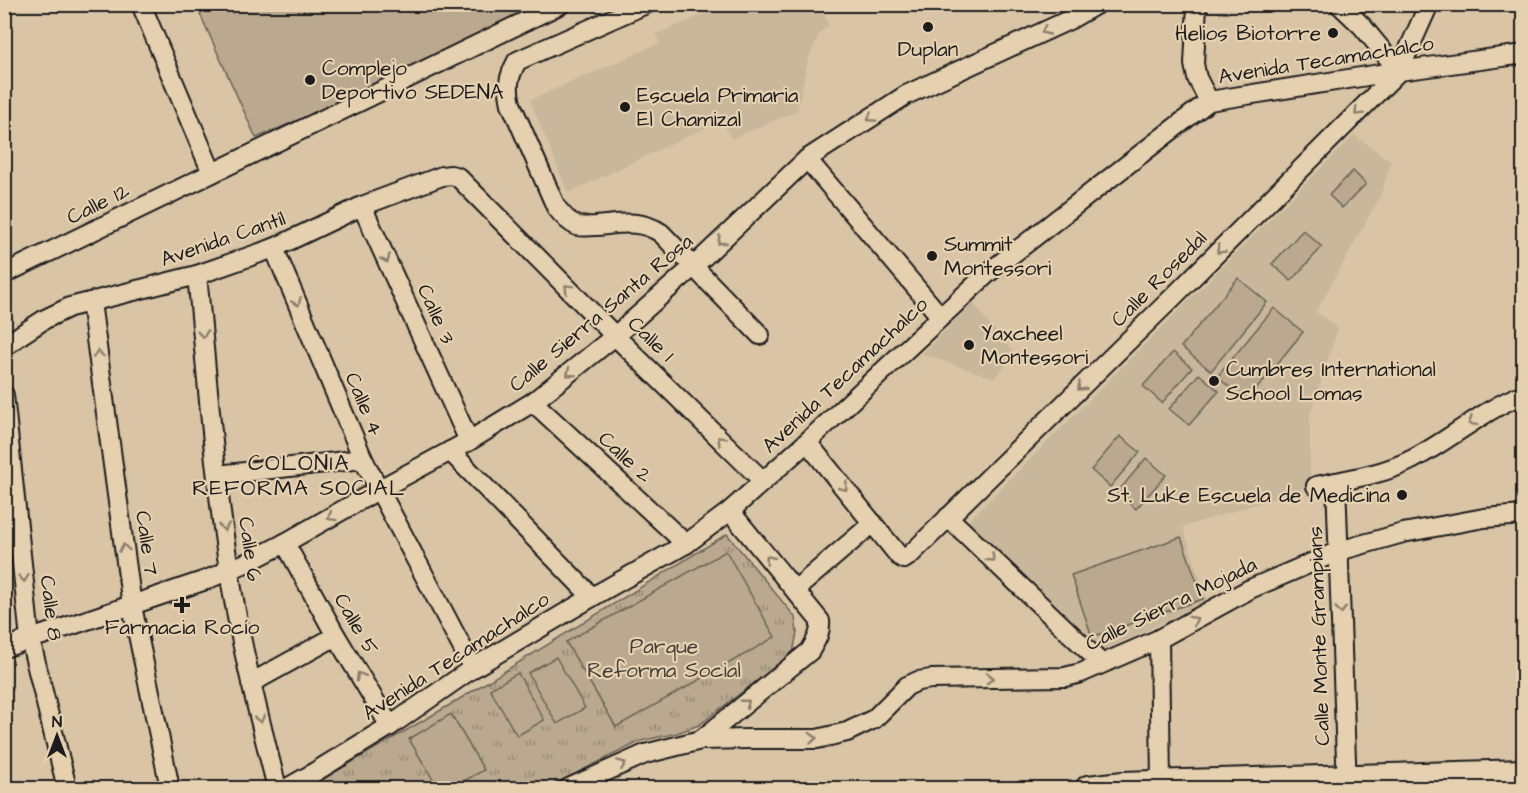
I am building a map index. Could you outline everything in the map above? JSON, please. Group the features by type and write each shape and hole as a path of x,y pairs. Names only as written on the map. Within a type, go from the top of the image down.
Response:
{"main road":[{"path":"1088,789 1176,784 1347,783 1524,772"}],"street":[{"path":"141,4 212,173"},
{"name":"Calle 12","path":"4,274 561,4"},
{"path":"646,4 517,61 510,74 508,90 511,104 556,207 562,215 579,227 635,223 651,227 661,233 760,335"},
{"name":"Calle Sierra Santa Rosa","path":"4,648 229,571 285,543 469,441 533,402 615,336 693,267 807,159 906,95 1071,20 1098,4"},
{"path":"1197,4 1194,64 1197,78 1209,100"},
{"path":"1339,4 1362,26 1399,71 1429,4"},
{"name":"Avenida Tecamachalco","path":"286,789 390,726 473,668 686,544 730,511 807,442 988,273 1209,100 1524,54"},
{"name":"Calle Rosedal","path":"873,523 899,556 904,559 910,555 1399,71"},
{"path":"807,159 940,316"},
{"name":"Avenida Cantíl","path":"4,347 45,319 70,307 197,275 274,248 362,206 442,176 451,174 458,177"},
{"name":"Calle 1","path":"458,177 763,481"},
{"name":"Calle 3","path":"362,206 469,441"},
{"name":"Calle 4","path":"274,248 363,459 473,668"},
{"name":"Calle 6","path":"197,275 229,571 251,683 278,789"},
{"name":"Calle 7","path":"91,302 132,606 170,789"},
{"path":"1316,486 1390,469 1413,459 1499,406 1524,394"},
{"name":"Calle 8","path":"4,395 30,639 66,789"},
{"name":"Calle 2","path":"533,402 686,544"},
{"path":"795,590 873,523 807,442"},
{"path":"450,451 592,597"},
{"path":"217,475 363,459"},
{"name":"Calle Monte Grampians","path":"1336,482 1347,783"},
{"path":"700,740 810,651 819,636 820,621 730,511"},
{"path":"1523,515 1524,520"},
{"name":"Calle Sierra Mojada","path":"569,789 645,754 700,740 818,739 847,732 874,719 908,686 918,681 1065,677 1081,673 1159,639 1250,589 1339,551 1403,533 1484,518 1523,515"},
{"path":"948,517 1101,663"},
{"name":"Calle 5","path":"285,543 336,636 390,726"},
{"path":"251,683 336,636"},
{"path":"1159,639 1176,784"}],"shaded area":[{"path":"726,5 820,5 829,26 820,32 808,60 797,111 731,139 722,120 568,193 530,100 660,43 656,34"},
{"name":"Cumbres International School Lomas","path":"1354,135 1391,161 1381,195 1316,312 1338,328 1310,415 1310,487 1183,527 1207,601 1104,651 967,522"},
{"name":"Yaxcheel Montessori","path":"973,302 1016,355 994,378 922,354"}],"green space":[{"name":"Complejo Deportivo SEDENA","path":"196,5 515,5 524,23 256,138"},
{"path":"1353,171 1366,184 1342,208 1329,195"},
{"path":"1303,230 1322,247 1291,281 1272,264"},
{"path":"1238,278 1267,302 1211,371 1181,347"},
{"path":"1274,308 1303,332 1247,401 1217,377"},
{"path":"1173,352 1192,368 1162,403 1143,386"},
{"path":"1199,374 1219,391 1189,425 1169,409"},
{"path":"1120,436 1140,452 1110,487 1091,470"},
{"path":"1146,458 1166,475 1136,509 1117,493"},
{"name":"Parque Reforma Social","path":"727,534 795,617 797,633 793,653 699,725 677,733 641,741 546,788 308,788 453,703"},
{"path":"1181,537 1203,599 1092,637 1071,575"},
{"path":"726,551 775,637 616,727 566,642"},
{"path":"556,657 585,708 557,724 528,673"},
{"path":"518,673 544,720 517,736 490,689"},
{"path":"451,714 484,770 451,788 438,788 409,739"}],"place":[{"name":"Duplan","path":"928,27"},
{"name":"Helios Biotorre","path":"1333,33"},
{"name":"Complejo Deportivo SEDENA","path":"310,80"},
{"name":"Escuela Primaria El Chamizal","path":"625,107"},
{"name":"Summit Montessori","path":"932,256"},
{"name":"Yaxcheel Montessori","path":"969,345"},
{"name":"Cumbres International School Lomas","path":"1214,381"},
{"name":"St. Luke Escuela de Medicina","path":"1402,495"},
{"name":"Farmacia Rocío","path":"182,605"}],"district":[{"name":"COLONIA REFORMA SOCIAL","path":"299,476"}]}
